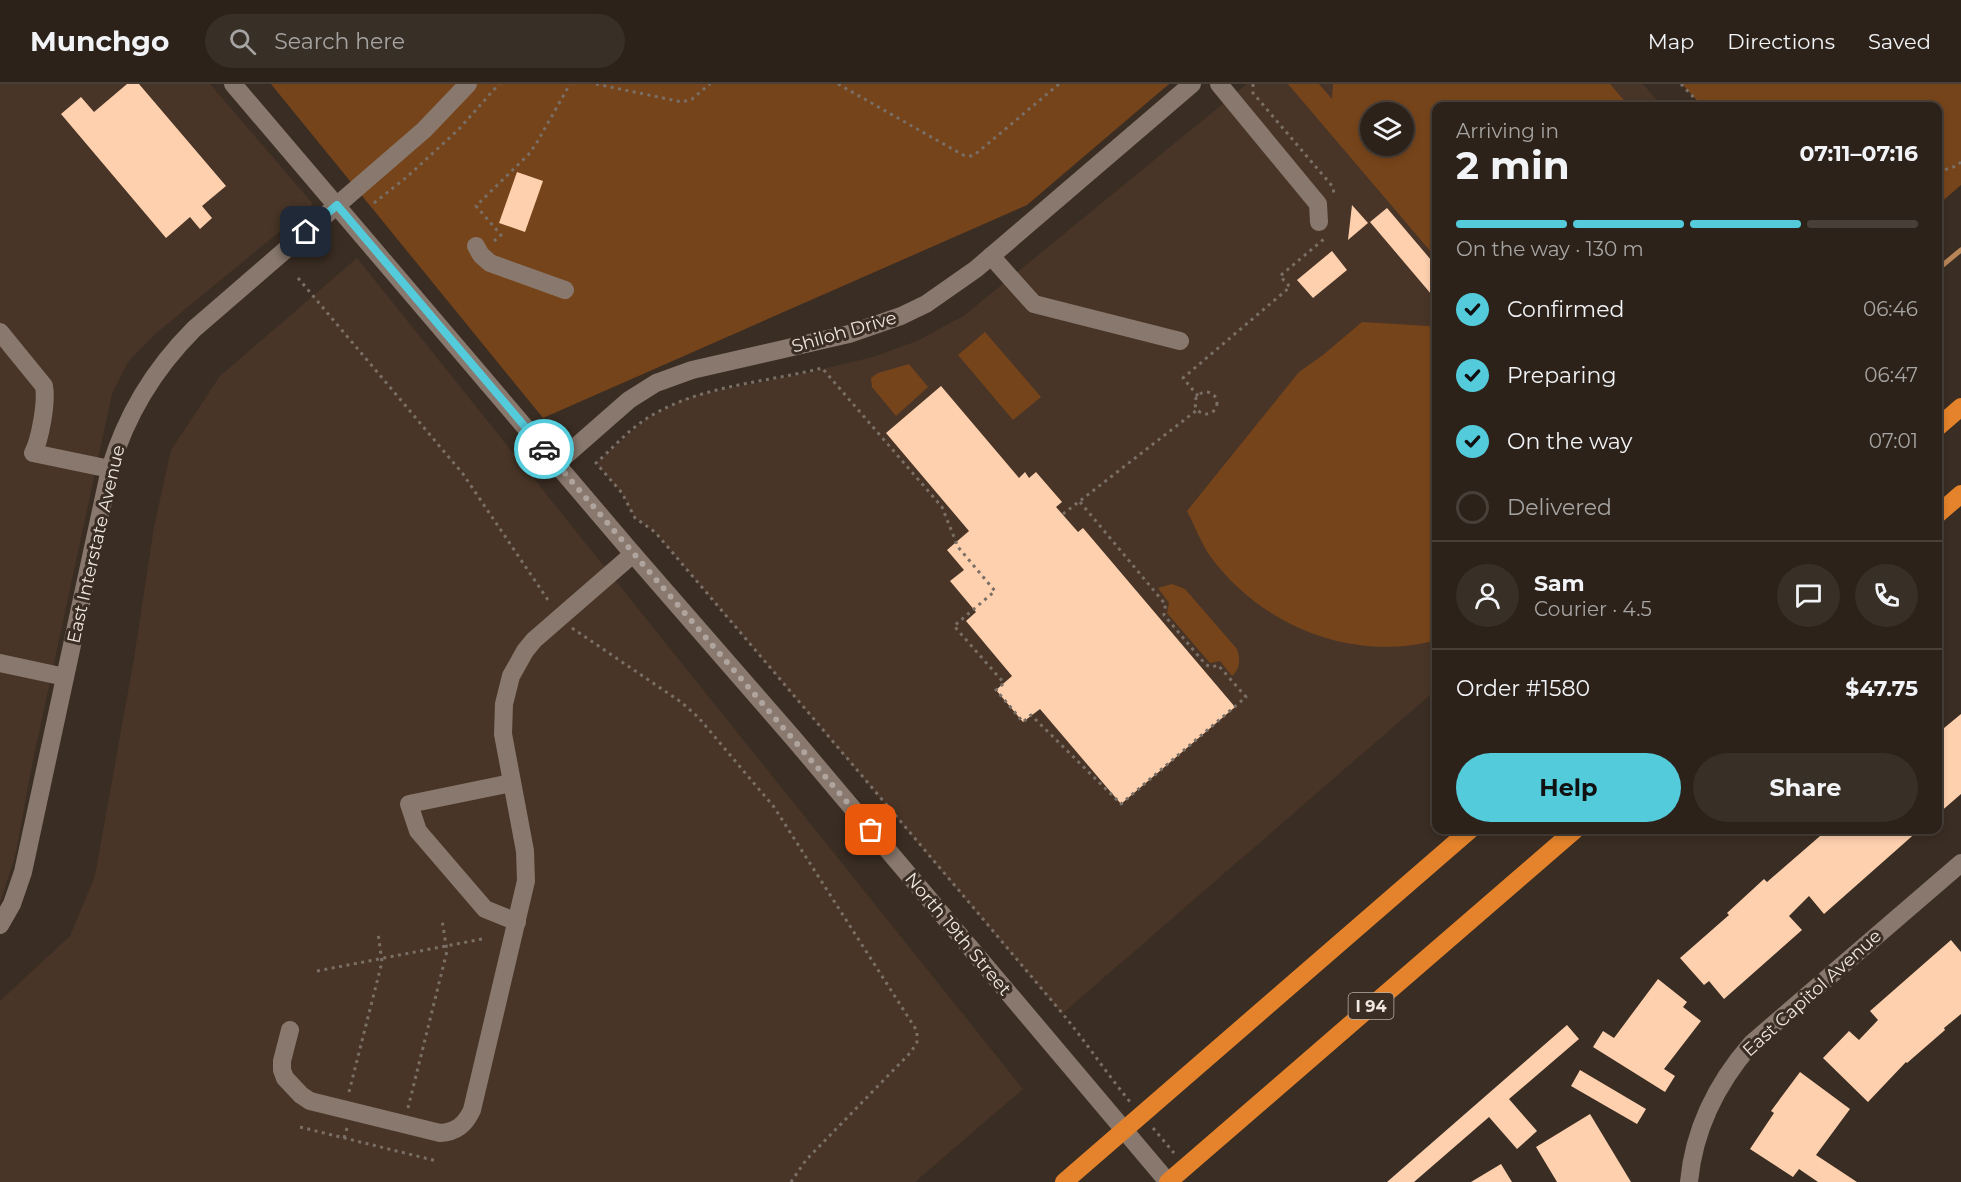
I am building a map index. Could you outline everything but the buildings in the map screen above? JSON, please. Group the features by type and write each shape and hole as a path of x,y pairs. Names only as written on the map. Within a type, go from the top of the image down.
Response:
{"highway":[{"path":"1942,424 1961,407"},
{"path":"1942,511 1961,495"},
{"path":"1064,1182 1465,834"},
{"name":"I 94","path":"1168,1182 1570,834"}],"street":[{"name":"North 19th Street","path":"233,84 633,554 794,739 1168,1182"},
{"name":"East Interstate Avenue","path":"0,925 12,904 23,872 110,469 117,445 133,411 166,359 194,329 424,130 468,84"},
{"name":"Shiloh Drive","path":"556,464 629,400 657,383 692,370 849,334 901,316 926,304 991,256 1192,84"},
{"path":"1219,84 1318,204 1325,228"},
{"path":"479,250 490,263 565,290"},
{"path":"991,256 1034,304 1180,340"},
{"path":"0,333 44,386 45,398 38,442 33,453 110,469"},
{"path":"290,1030 282,1070 292,1087 310,1101 440,1133 458,1128 467,1121 472,1110 526,881 526,866 504,741 504,704 511,676 525,651 633,554"},
{"path":"0,663 65,676"},
{"path":"511,783 409,804 418,831 485,909 517,922"},
{"name":"East Capitol Avenue","path":"1689,1182 1695,1145 1703,1120 1724,1079 1737,1060 1752,1043 1961,863"}],"path":[{"path":"374,203 408,176 459,129 499,84"},
{"path":"479,250 501,235 476,206 502,182 536,144 570,84"},
{"path":"596,84 682,102 692,99 710,84"},
{"path":"838,84 963,155 971,156 1059,84"},
{"path":"1253,84 1253,93 1333,187 1336,204"},
{"path":"1681,84 1698,102"},
{"path":"1942,171 1961,162"},
{"path":"1198,396 1183,378 1290,287 1280,276 1325,228"},
{"path":"298,278 463,474 561,617 571,627 681,702 698,717 774,807 915,1027 917,1042 911,1052 806,1160 791,1182"},
{"path":"1080,502 1166,605 1164,615 1206,664 1212,667 1218,665 1246,698 1121,804 1031,716 1023,722 996,690 1004,683 954,626 995,591 958,547 942,507 822,368 684,399 646,419 596,463 622,493 636,518 655,532 1062,1014 1104,1070"},
{"path":"1208,392 1215,396 1218,402 1216,409 1210,414 1203,414 1197,410 1195,403 1198,396 1208,392"},
{"path":"1063,514 1197,410"},
{"path":"405,1124 447,951 442,920"},
{"path":"344,1138 349,1121 347,1100 381,958 378,933"},
{"path":"317,971 482,939"},
{"path":"300,1127 436,1161"}],"shaded area":[{"path":"0,84 210,84 313,204 154,335 128,362 112,394 32,765 15,857 0,902"},
{"path":"271,84 1169,84 1027,205 543,418"},
{"path":"1247,84 1643,84 1659,102 1432,102 1432,693 1062,1014 655,532 635,518 622,493 596,463 646,419 684,399 873,357 917,341 965,315"},
{"path":"1288,84 1319,84 1332,99 1333,84 1610,84 1626,102 1432,102 1432,253"},
{"path":"1682,84 1961,84 1961,185 1942,202 1942,102 1698,102"},
{"path":"357,258 1023,1089 915,1182 0,1182 0,1001 70,936 95,876 134,658 154,527 171,450 220,376"},
{"path":"1362,322 1429,326 1432,330 1432,641 1405,646 1373,646 1342,642 1311,633 1282,619 1255,602 1231,581 1210,556 1187,511 1299,372"},
{"path":"985,332 1041,397 1013,420 958,355"},
{"path":"909,364 928,387 896,416 872,387 871,378 878,373"},
{"path":"1172,584 1185,589 1237,649 1239,663 1232,676 1220,661 1210,663 1167,613 1169,603 1158,588"}],"waterway":[{"path":"1942,266 1961,250"}],"way so far":[{"path":"544,449 871,830"}],"route":[{"path":"306,232 337,205 544,449"}]}
